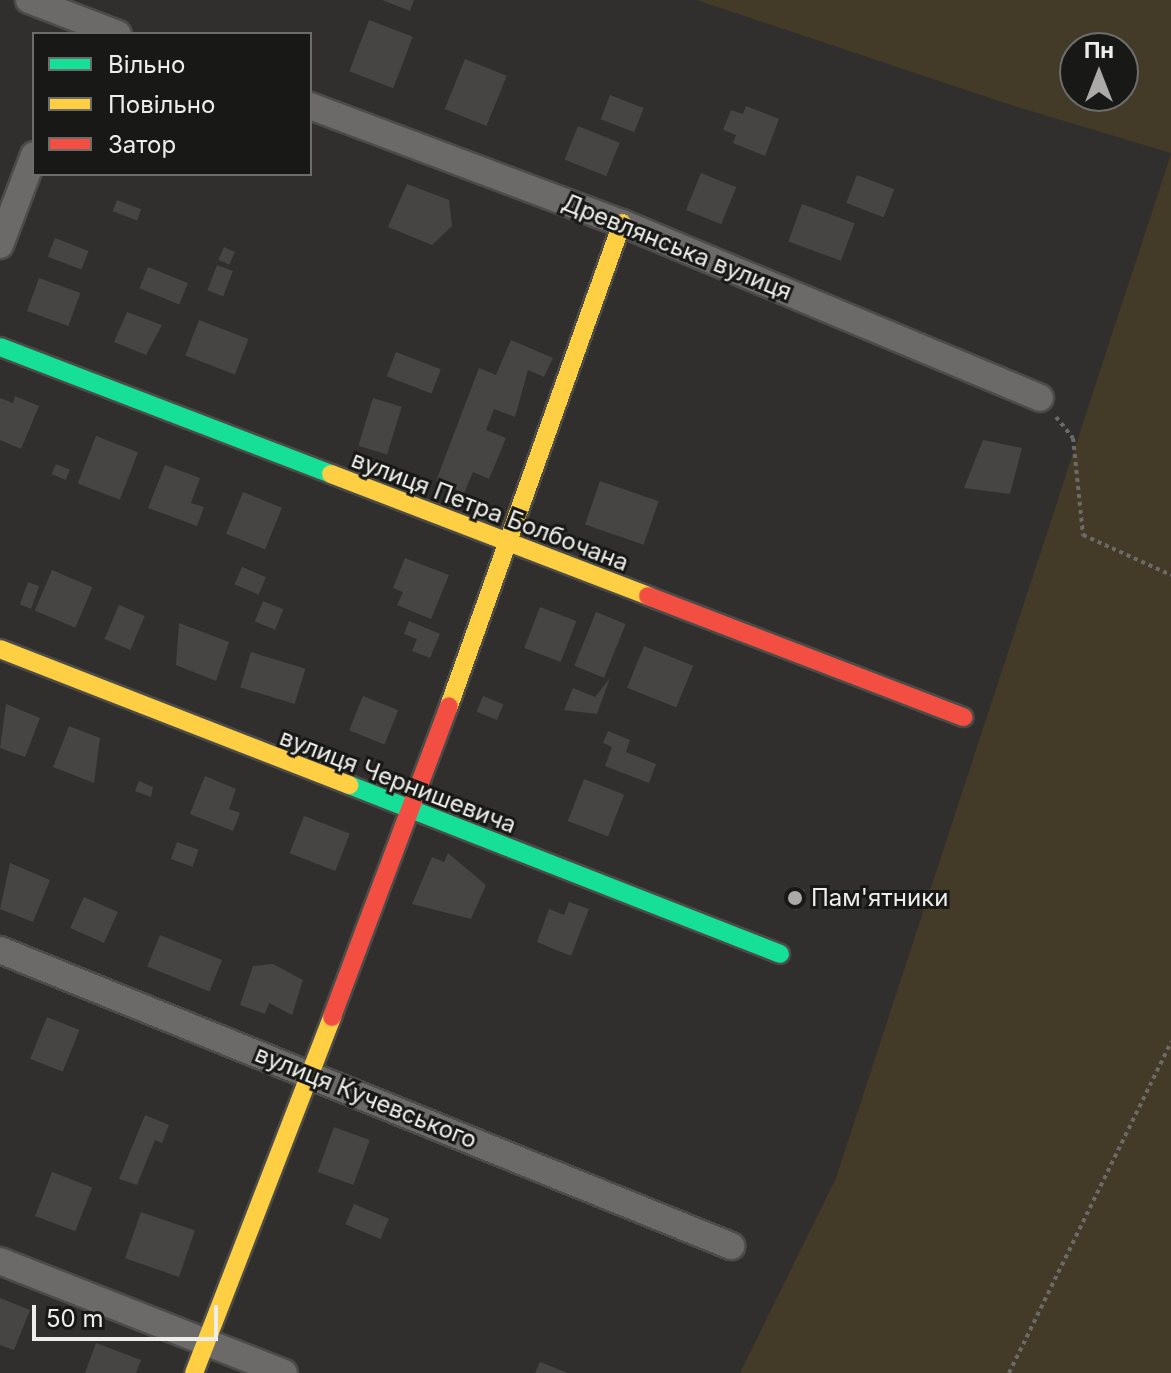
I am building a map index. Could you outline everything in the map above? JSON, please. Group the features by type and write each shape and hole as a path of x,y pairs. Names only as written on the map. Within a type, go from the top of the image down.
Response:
{"street":[{"path":"29,0 82,28 106,32"},
{"name":"Древлянська вулиця","path":"312,107 622,223 1040,398"},
{"path":"0,245 32,160"},
{"path":"194,1373 307,1074 411,813 622,223"},
{"name":"вулиця Петра Болбочана","path":"0,347 964,717"},
{"name":"вулиця Чернишевича","path":"0,649 411,813 780,954"},
{"name":"вулиця Кучевського","path":"0,950 731,1246"},
{"path":"0,1261 284,1373"}],"path":[{"path":"1040,398 1073,438 1083,535 1171,575"},
{"path":"1009,1373 1171,1042"}],"shaded area":[{"path":"697,0 1171,0 1171,153 1008,104"},
{"path":"1171,154 1171,1373 740,1373 836,1178"}],"building":[{"path":"382,0 414,0 410,11"},
{"path":"369,20 413,37 393,88 349,71"},
{"path":"465,59 507,76 486,126 445,109"},
{"path":"610,95 644,108 634,132 601,119"},
{"path":"746,106 779,119 765,156 733,143 736,135 723,130 731,110 743,114"},
{"path":"578,126 620,143 606,176 565,159"},
{"path":"701,173 736,187 721,224 686,210"},
{"path":"857,175 894,189 884,217 846,203"},
{"path":"407,184 449,200 452,226 432,245 388,227"},
{"path":"117,200 141,209 137,221 113,211"},
{"path":"802,204 855,223 841,261 788,242"},
{"path":"55,238 89,251 81,270 48,257"},
{"path":"224,247 235,252 229,265 218,260"},
{"path":"217,265 233,271 223,296 207,290"},
{"path":"148,267 188,283 179,304 139,288"},
{"path":"39,278 80,293 68,326 27,311"},
{"path":"127,312 162,325 146,355 114,342"},
{"path":"199,320 248,339 235,374 185,355"},
{"path":"511,340 553,358 544,377 528,370 515,417 494,409 486,430 506,438 489,479 473,472 464,493 436,481 479,368 496,375"},
{"path":"396,352 441,369 431,393 387,376"},
{"path":"15,396 39,406 21,449 0,440 0,398 13,403"},
{"path":"373,398 402,407 387,455 358,446"},
{"path":"96,436 138,452 120,500 78,484"},
{"path":"983,440 1022,448 1010,494 964,488"},
{"path":"56,464 70,470 66,480 52,474"},
{"path":"165,465 200,478 191,503 204,507 197,526 148,508"},
{"path":"600,481 659,501 644,545 585,524"},
{"path":"243,492 282,508 265,549 226,534"},
{"path":"405,558 449,575 431,619 397,605 403,592 393,588"},
{"path":"242,567 266,577 259,595 235,584"},
{"path":"52,570 93,587 75,628 35,611"},
{"path":"28,582 39,586 31,609 20,605"},
{"path":"263,601 283,609 275,630 255,621"},
{"path":"119,605 145,616 130,650 105,639"},
{"path":"540,607 576,621 561,662 524,648"},
{"path":"596,612 626,624 604,678 574,666"},
{"path":"409,621 440,634 430,658 412,651 417,639 404,634"},
{"path":"179,623 229,642 216,681 176,665"},
{"path":"644,646 693,666 676,708 627,688"},
{"path":"251,652 306,669 295,704 240,687"},
{"path":"610,678 597,714 564,710 573,688 595,697"},
{"path":"363,696 398,710 384,745 349,730"},
{"path":"483,696 503,704 497,720 477,712"},
{"path":"6,704 40,718 25,757 0,748"},
{"path":"69,726 100,738 94,783 53,767"},
{"path":"608,731 630,740 626,752 656,764 649,783 605,766 612,747 603,743"},
{"path":"205,776 236,789 229,809 240,813 233,831 190,814"},
{"path":"584,779 624,794 608,836 568,821"},
{"path":"139,781 153,787 151,797 135,791"},
{"path":"304,816 350,834 335,871 290,853"},
{"path":"177,842 199,850 192,867 171,859"},
{"path":"448,853 486,885 471,919 412,904 432,857 444,862"},
{"path":"10,863 50,880 33,922 0,909"},
{"name":"Пам'ятники","path":"795,886 805,890 797,911 787,906"},
{"path":"84,897 118,912 104,943 70,928"},
{"path":"569,902 589,909 571,956 537,942 549,909 564,915"},
{"path":"160,935 222,960 209,992 147,967"},
{"path":"273,964 303,980 292,1015 269,1003 265,1014 240,1005 253,966"},
{"path":"47,1017 79,1030 63,1072 30,1059"},
{"path":"145,1115 169,1125 162,1143 155,1140 137,1185 119,1179"},
{"path":"334,1127 370,1140 353,1185 318,1172"},
{"path":"52,1172 92,1187 75,1231 35,1216"},
{"path":"354,1204 389,1219 380,1239 345,1224"},
{"path":"141,1212 195,1231 179,1277 125,1258"},
{"path":"0,1298 30,1310 14,1350 0,1345"},
{"path":"96,1343 141,1360 136,1373 85,1373"},
{"path":"540,1362 568,1373 535,1373"}],"traffic: fast":[{"path":"0,347 331,474"},
{"path":"349,785 780,954"}],"traffic: slow":[{"path":"449,706 622,223"},
{"path":"331,474 648,596"},
{"path":"0,649 349,785"},
{"path":"194,1373 332,1017"}],"traffic: jam":[{"path":"648,596 964,717"},
{"path":"332,1017 449,706"}],"place":[{"name":"Пам'ятники","path":"795,898"}]}
